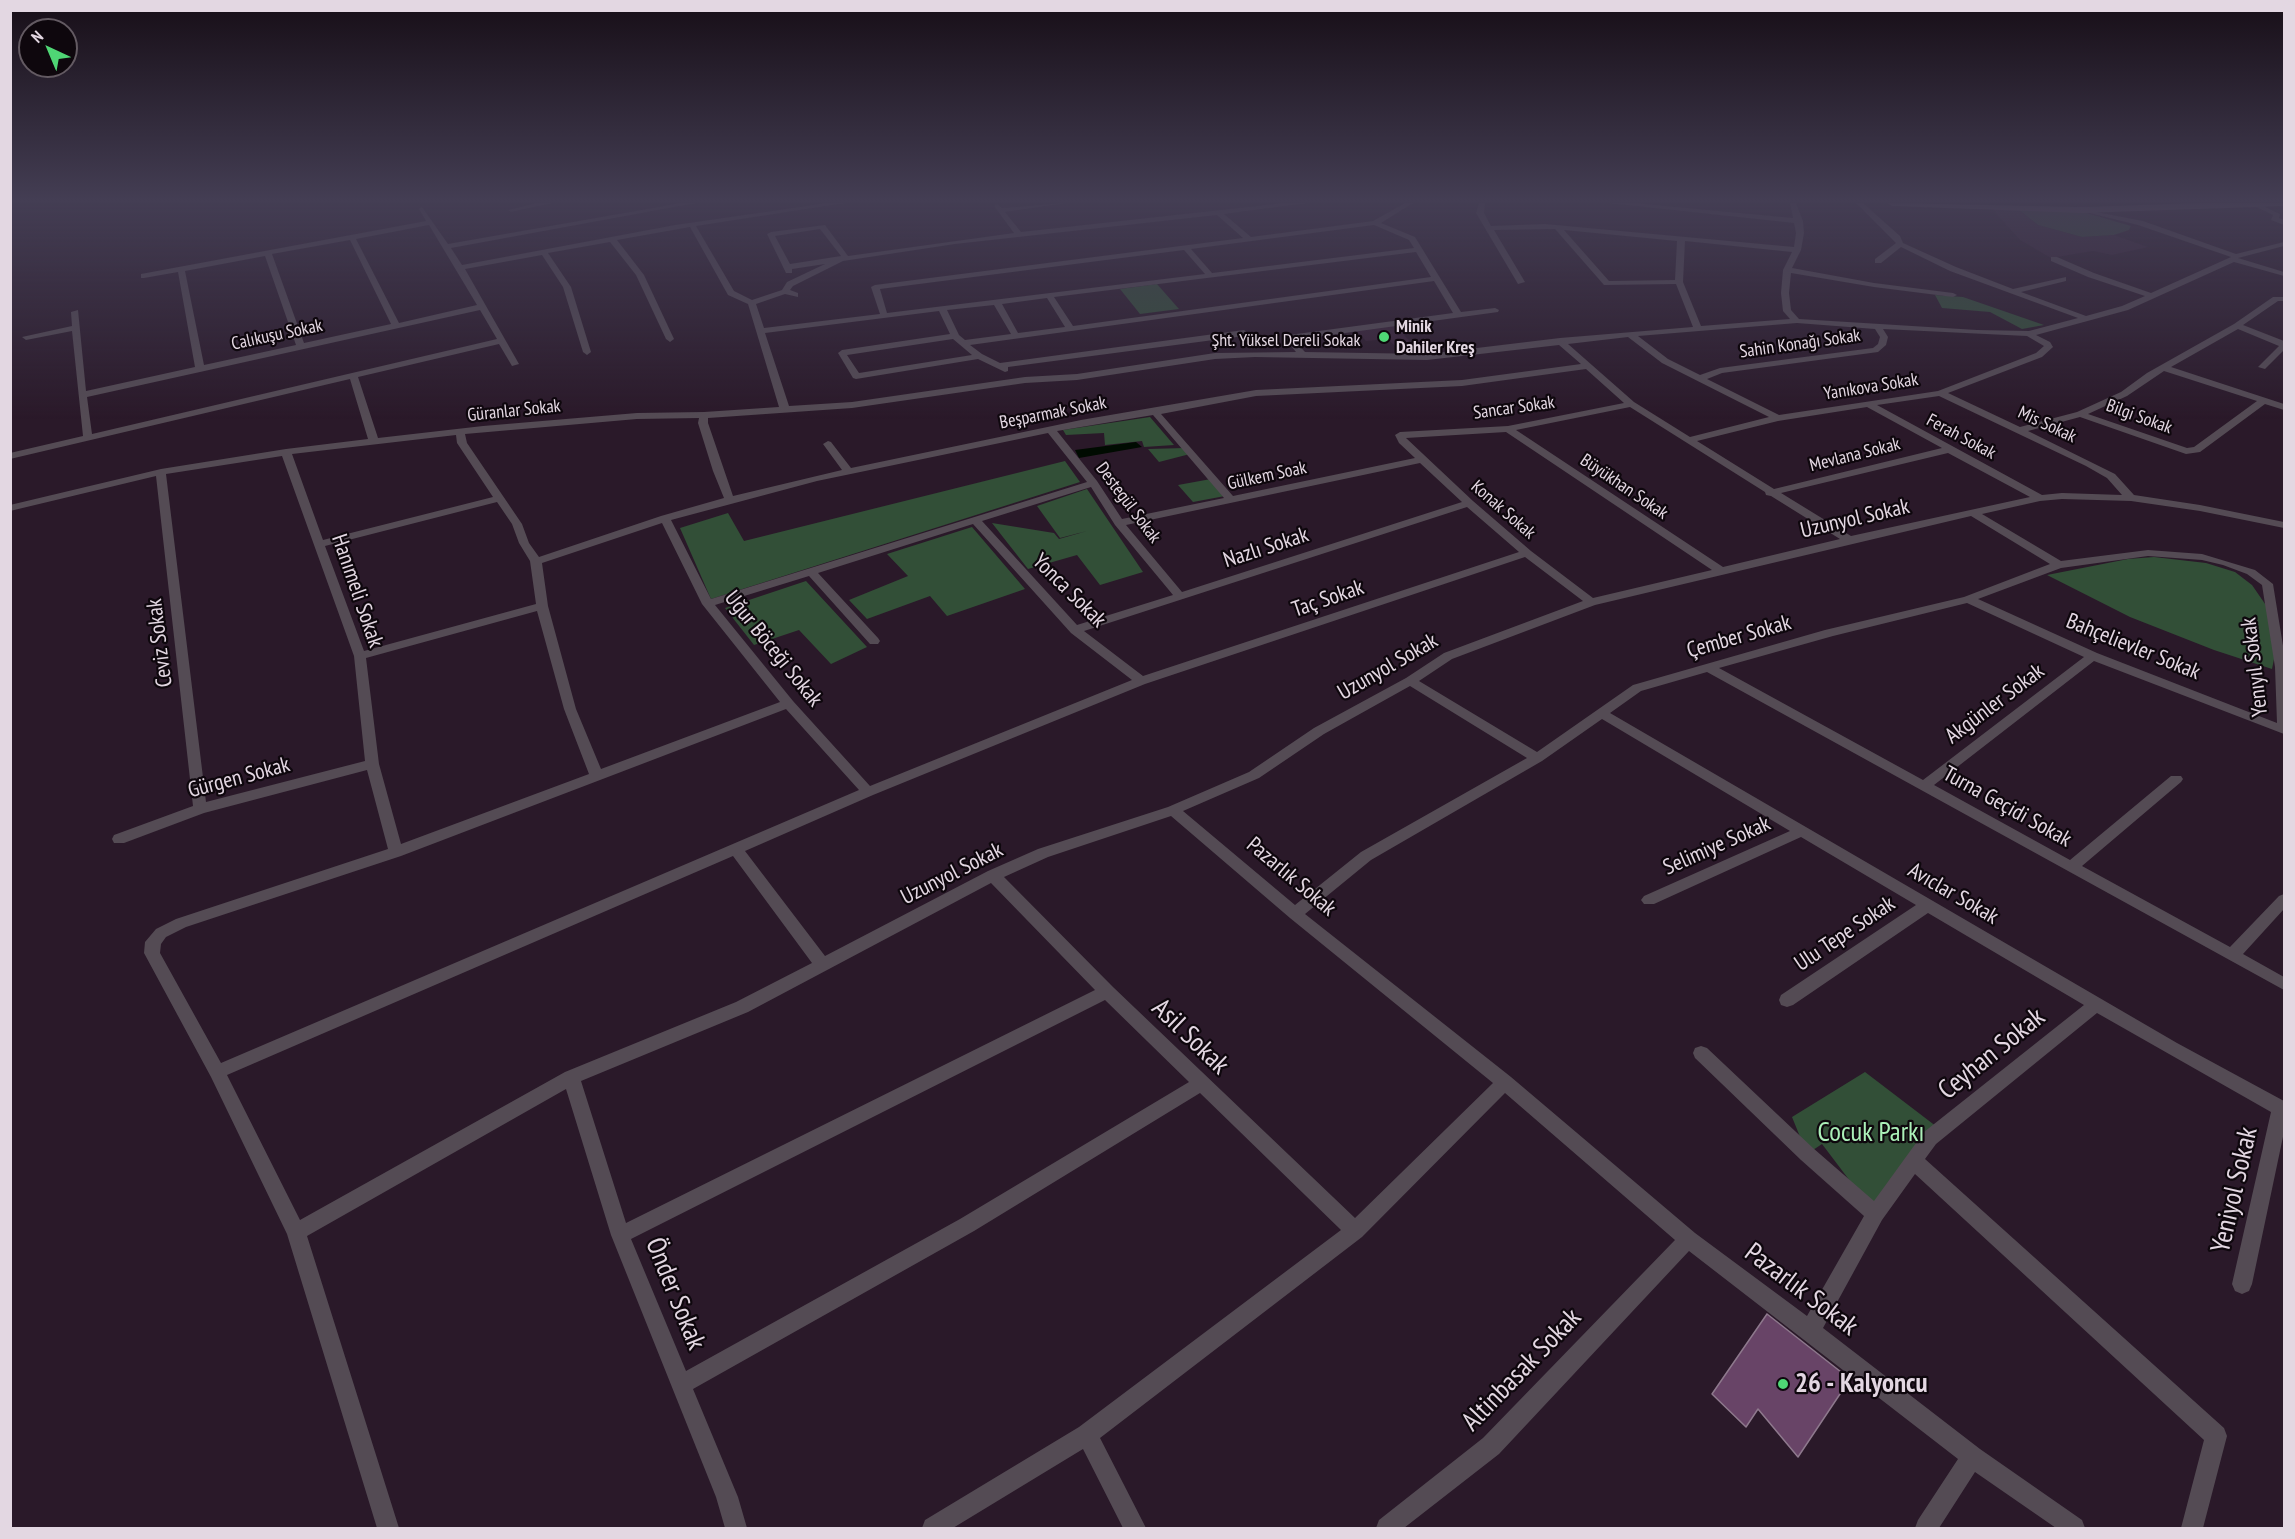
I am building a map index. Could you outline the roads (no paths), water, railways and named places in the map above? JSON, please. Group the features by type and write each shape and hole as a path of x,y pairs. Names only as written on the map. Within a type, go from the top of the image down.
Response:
{"street":[{"path":"144,276 150,275"},
{"path":"182,275 200,368"},
{"path":"276,275 301,346"},
{"path":"371,275 396,326"},
{"path":"464,275 515,364"},
{"path":"559,275 567,287 587,352"},
{"path":"640,275 670,339"},
{"path":"721,275 731,293 752,303 787,291 795,295"},
{"path":"787,291 790,284 809,275"},
{"path":"885,315 875,287 972,275"},
{"path":"761,331 1204,275"},
{"path":"1432,275 1457,313"},
{"path":"1517,275 1521,282"},
{"path":"1600,275 1607,283 1679,282"},
{"path":"1679,275 1679,282 1697,327"},
{"path":"1787,275 1787,311 1797,321"},
{"path":"1815,275 1953,295"},
{"path":"1969,275 2087,319"},
{"path":"2091,275 2152,296"},
{"name":"Şht. Yüksel Dereli Sokak","path":"1025,380 1077,377 1215,356 1255,354 1427,357 1630,333 1797,321 2029,334 2125,308 2198,275"},
{"path":"963,343 1435,279"},
{"path":"2013,291 2063,279"},
{"path":"1048,295 1070,328"},
{"path":"2020,430 2080,414 2124,394 2237,326 2276,299 2284,299"},
{"path":"997,302 1016,336"},
{"path":"752,303 785,410"},
{"name":"Calıkuşu Sokak","path":"82,395 481,307"},
{"path":"942,309 954,336 979,356 1025,380"},
{"path":"1304,356 1290,340 1292,337 1457,313 1495,310"},
{"path":"75,312 88,438"},
{"name":"Sahin Konağı Sokak","path":"1701,378 1720,371 1875,350 1882,345 1884,338 1877,326"},
{"path":"2237,326 2281,342 2284,346 2262,367"},
{"path":"26,338 77,328"},
{"name":"Şht. Yüksel Dereli Sokak","path":"998,366 1244,333"},
{"path":"1630,333 1665,362 1778,418"},
{"name":"Yanıkova Sokak","path":"1688,440 1778,418 1940,393 2037,356 2049,347 2048,344 2029,334"},
{"path":"954,336 842,353 856,376 979,356"},
{"path":"10,456 501,341"},
{"path":"1560,341 1631,404 1770,493 1849,540"},
{"name":"Beşparmak Sokak","path":"536,561 665,518 730,500 849,471 1050,429 1256,393 1462,383 1588,366"},
{"path":"2165,368 2284,408"},
{"path":"352,376 374,442"},
{"name":"Güranlar Sokak","path":"10,508 161,472 286,452 637,417 852,405 1025,380"},
{"name":"Mis Sokak","path":"1940,393 2090,464 2111,476 2131,498"},
{"name":"Bilgi Sokak","path":"2080,414 2187,451 2197,450 2263,400"},
{"name":"Sancar Sokak","path":"1400,435 1508,429 1631,404"},
{"name":"Ferah Sokak","path":"1868,404 1948,450 2040,498"},
{"path":"1155,412 1231,500"},
{"path":"704,415 703,423 730,500"},
{"name":"Destegül Sokak","path":"1050,429 1093,483 1119,523 1180,596"},
{"name":"Büyükhan Sokak","path":"1508,429 1723,572"},
{"path":"460,433 462,443 500,498 536,561 542,606 570,709 597,776"},
{"name":"Konak Sokak","path":"1400,435 1404,443 1421,460 1469,503 1527,553 1591,602"},
{"path":"828,444 849,471"},
{"name":"Mevlana Sokak","path":"1770,493 1948,450"},
{"name":"Hanımeli Sokak","path":"286,452 360,656 372,764 396,852"},
{"name":"Gülkem Soak","path":"1119,523 1421,460"},
{"name":"Ceviz Sokak","path":"161,472 200,809"},
{"path":"708,604 1093,483"},
{"name":"Uzunyol Sokak","path":"296,1232 572,1077 742,1007 993,875 1043,853 1173,810 1254,775 1319,731 1410,681 1448,656 1591,602 1849,540 2040,498 2062,496 2131,498 2200,508 2284,525"},
{"path":"319,544 500,498"},
{"name":"Nazlı Sokak","path":"1075,630 1469,503"},
{"path":"1975,514 2059,565"},
{"name":"Uğur Böceği Sokak","path":"665,518 708,604 788,704 868,792"},
{"name":"Yonca Sokak","path":"976,521 1075,630 1141,681"},
{"name":"Taç Sokak","path":"217,1072 868,792 1141,681 1527,553"},
{"name":"Çember Sokak","path":"1295,914 1366,856 1537,758 1637,688 1829,633 1968,599 2059,565 2148,553 2202,557 2251,572"},
{"name":"Yenıyıl Sokak","path":"2251,572 2267,584 2283,668 2284,730"},
{"path":"812,573 874,641"},
{"name":"Bahçelievler Sokak","path":"1968,599 2093,656 2284,730"},
{"path":"360,656 542,606"},
{"name":"Akgünler Sokak","path":"1924,786 2093,656"},
{"name":"Turna Geçidi Sokak","path":"1709,668 2284,984"},
{"path":"1410,681 1537,758"},
{"path":"388,1528 296,1232 217,1072 152,954 153,942 161,933 181,923 396,852 788,704"},
{"name":"Avıclar Sokak","path":"1600,713 2096,1004 2283,1109"},
{"name":"Gürgen Sokak","path":"119,838 200,809 372,764"},
{"path":"2071,867 2176,779"},
{"name":"Pazarlık Sokak","path":"1173,810 1295,914 1505,1082 1688,1239 1810,1330 1972,1457 2074,1528"},
{"name":"Selimiye Sokak","path":"1649,900 1802,831"},
{"path":"736,850 823,965"},
{"name":"Asil Sokak","path":"993,875 1107,992 1355,1231"},
{"path":"2232,955 2284,900"},
{"name":"Ulu Tepe Sokak","path":"1787,1000 1928,905"},
{"path":"620,1235 1107,992"},
{"name":"Ceyhan Sokak","path":"1810,1330 1875,1214 1930,1138 2096,1004"},
{"path":"1701,1053 1807,1154 1875,1214"},
{"name":"Önder Sokak","path":"572,1077 620,1235 727,1497 736,1528"},
{"path":"933,1528 1087,1435 1355,1231 1505,1082"},
{"path":"681,1385 967,1225 1201,1084"},
{"name":"Yeniyol Sokak","path":"2242,1284 2283,1109"},
{"path":"1912,1160 2216,1436 2192,1528"},
{"name":"Altinbasak Sokak","path":"1387,1528 1491,1446 1688,1239"},
{"path":"1087,1435 1135,1528"},
{"path":"1926,1528 1972,1457"}],"place":[{"name":"Minik Dahiler Kreş","path":"1384,337"},
{"name":"26 - Kalyoncu","path":"1783,1384"}],"park label":[{"name":"Cocuk Parkı","path":"1871,1133"}]}
